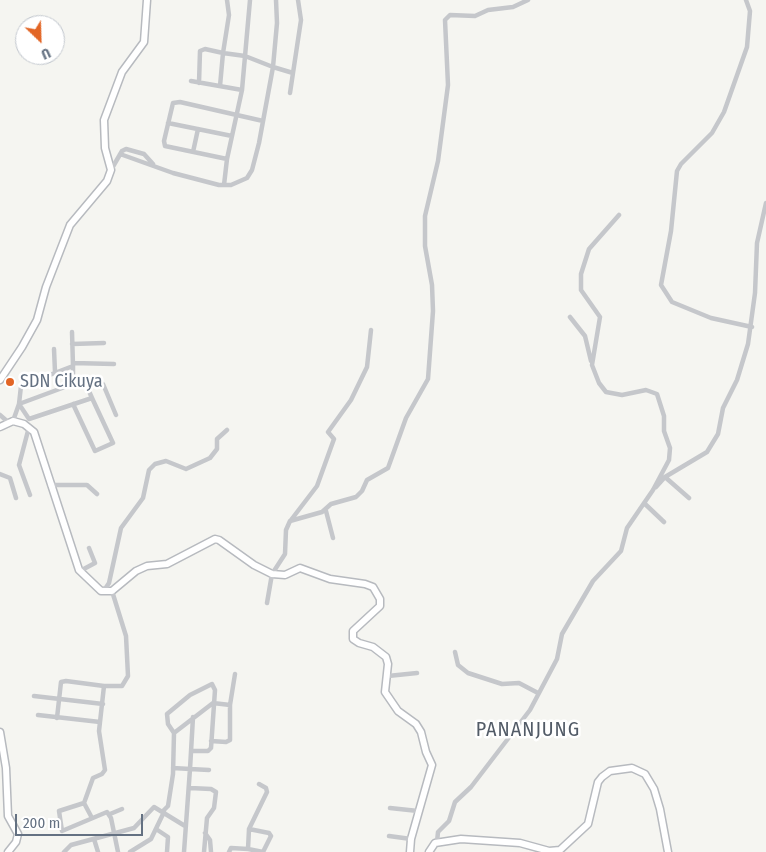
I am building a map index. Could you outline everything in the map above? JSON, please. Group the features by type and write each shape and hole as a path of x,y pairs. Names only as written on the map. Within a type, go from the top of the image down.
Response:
{"street":[{"path":"111,170 105,148 104,120 122,72 144,42 146,0"},
{"path":"220,86 228,16 227,0"},
{"path":"224,185 227,159 242,90 250,0"},
{"path":"120,154 139,162 153,164 173,172 224,185 240,182 252,170 263,121 273,67 277,23 276,0"},
{"path":"290,93 301,20 298,0"},
{"path":"290,521 326,510 331,504 357,496 362,491 367,480 388,468 406,418 428,379 433,310 432,285 425,246 425,216 438,161 448,85 445,20 450,15 475,16 488,10 513,8 528,0"},
{"path":"746,0 750,11 747,47 728,103 712,134 681,164 677,171 671,231 661,286 672,302 711,318 752,327"},
{"path":"199,83 200,51 205,49 245,56 293,74"},
{"path":"191,81 242,90"},
{"path":"227,159 164,145 171,106 176,102 263,121"},
{"path":"168,123 232,136"},
{"path":"193,152 198,129"},
{"path":"0,380 37,320 46,287 70,225 102,188 120,154 126,149 135,150 144,154 153,164"},
{"path":"429,852 437,842 438,832 449,821 455,802 471,787 530,710 557,658 562,634 593,581 621,551 627,528 653,490 665,476 704,454 715,440 723,408 737,380 752,327 757,243 766,204"},
{"path":"592,365 600,317 581,290 581,274 589,249 619,215"},
{"path":"570,317 586,336 592,365 599,383 609,393 622,395 646,390 657,394 670,453 653,490"},
{"path":"267,604 272,574 285,554 286,530 290,521 317,486 334,439 328,432 352,399 367,367 371,330"},
{"path":"72,332 73,384"},
{"path":"72,344 104,344"},
{"path":"54,349 55,372"},
{"path":"0,428 11,421 19,404 21,386 73,364 114,364"},
{"path":"19,404 73,384 85,382 103,384 116,415"},
{"path":"73,404 95,451 113,443 85,382"},
{"path":"19,404 29,419 92,398"},
{"path":"0,415 29,427 38,442 50,485 80,571 98,589 112,591 136,571 147,566 164,565 214,539 219,540 254,565 272,574 285,575 300,568 344,583 365,584 373,587 380,599 380,606 353,631 352,636 355,641 373,647 386,657 388,676 385,692 398,711 416,724 421,732 426,752 432,765 418,811 410,852"},
{"path":"29,427 19,465 30,495"},
{"path":"98,589 105,589 109,585 121,528 143,498 149,470 155,464 166,462 186,469 210,458 217,449 217,439 228,430"},
{"path":"0,474 10,478 16,498"},
{"path":"665,476 689,498"},
{"path":"50,485 87,485 97,494"},
{"path":"644,503 664,522"},
{"path":"326,510 334,538"},
{"path":"80,571 95,563 89,548"},
{"path":"57,718 60,684 63,681 104,686 122,686 128,676 126,636 112,591"},
{"path":"455,652 458,665 468,673 502,684 519,683 538,693"},
{"path":"388,676 417,673"},
{"path":"211,741 226,742 230,740 230,705 235,674"},
{"path":"130,852 145,844 156,829 163,812 168,806 173,768 174,732 168,724 167,714 190,695 212,684 215,690 210,750 191,751"},
{"path":"92,818 84,803 93,778 102,774 105,770 100,722 104,686"},
{"path":"34,696 103,704"},
{"path":"174,732 213,703 230,705"},
{"path":"38,715 100,722"},
{"path":"184,852 190,788 193,717"},
{"path":"0,732 6,768 8,816 18,834 16,842 8,852"},
{"path":"173,768 209,770"},
{"path":"437,842 461,839 490,840 520,843 550,851 560,850 588,824 595,793 602,776 610,771 632,768 645,774 654,789 660,809 668,852"},
{"path":"248,849 250,829 267,792 266,788 259,784"},
{"path":"190,788 211,789 216,792 214,808 207,818 204,852"},
{"path":"84,803 59,810 61,830 70,829 103,812 110,814 122,809"},
{"path":"64,852 70,845 136,827 153,808 185,826"},
{"path":"390,808 418,811"},
{"path":"110,814 118,852"},
{"path":"156,829 168,838 167,852"},
{"path":"229,852 231,848 263,852 271,836 269,833 250,829"},
{"path":"205,833 210,840 211,852"},
{"path":"389,836 411,840"},
{"path":"94,839 98,852"}],"place":[{"name":"SDN Cikuya","path":"10,382"}],"district":[{"name":"PANANJUNG","path":"528,730"}]}
